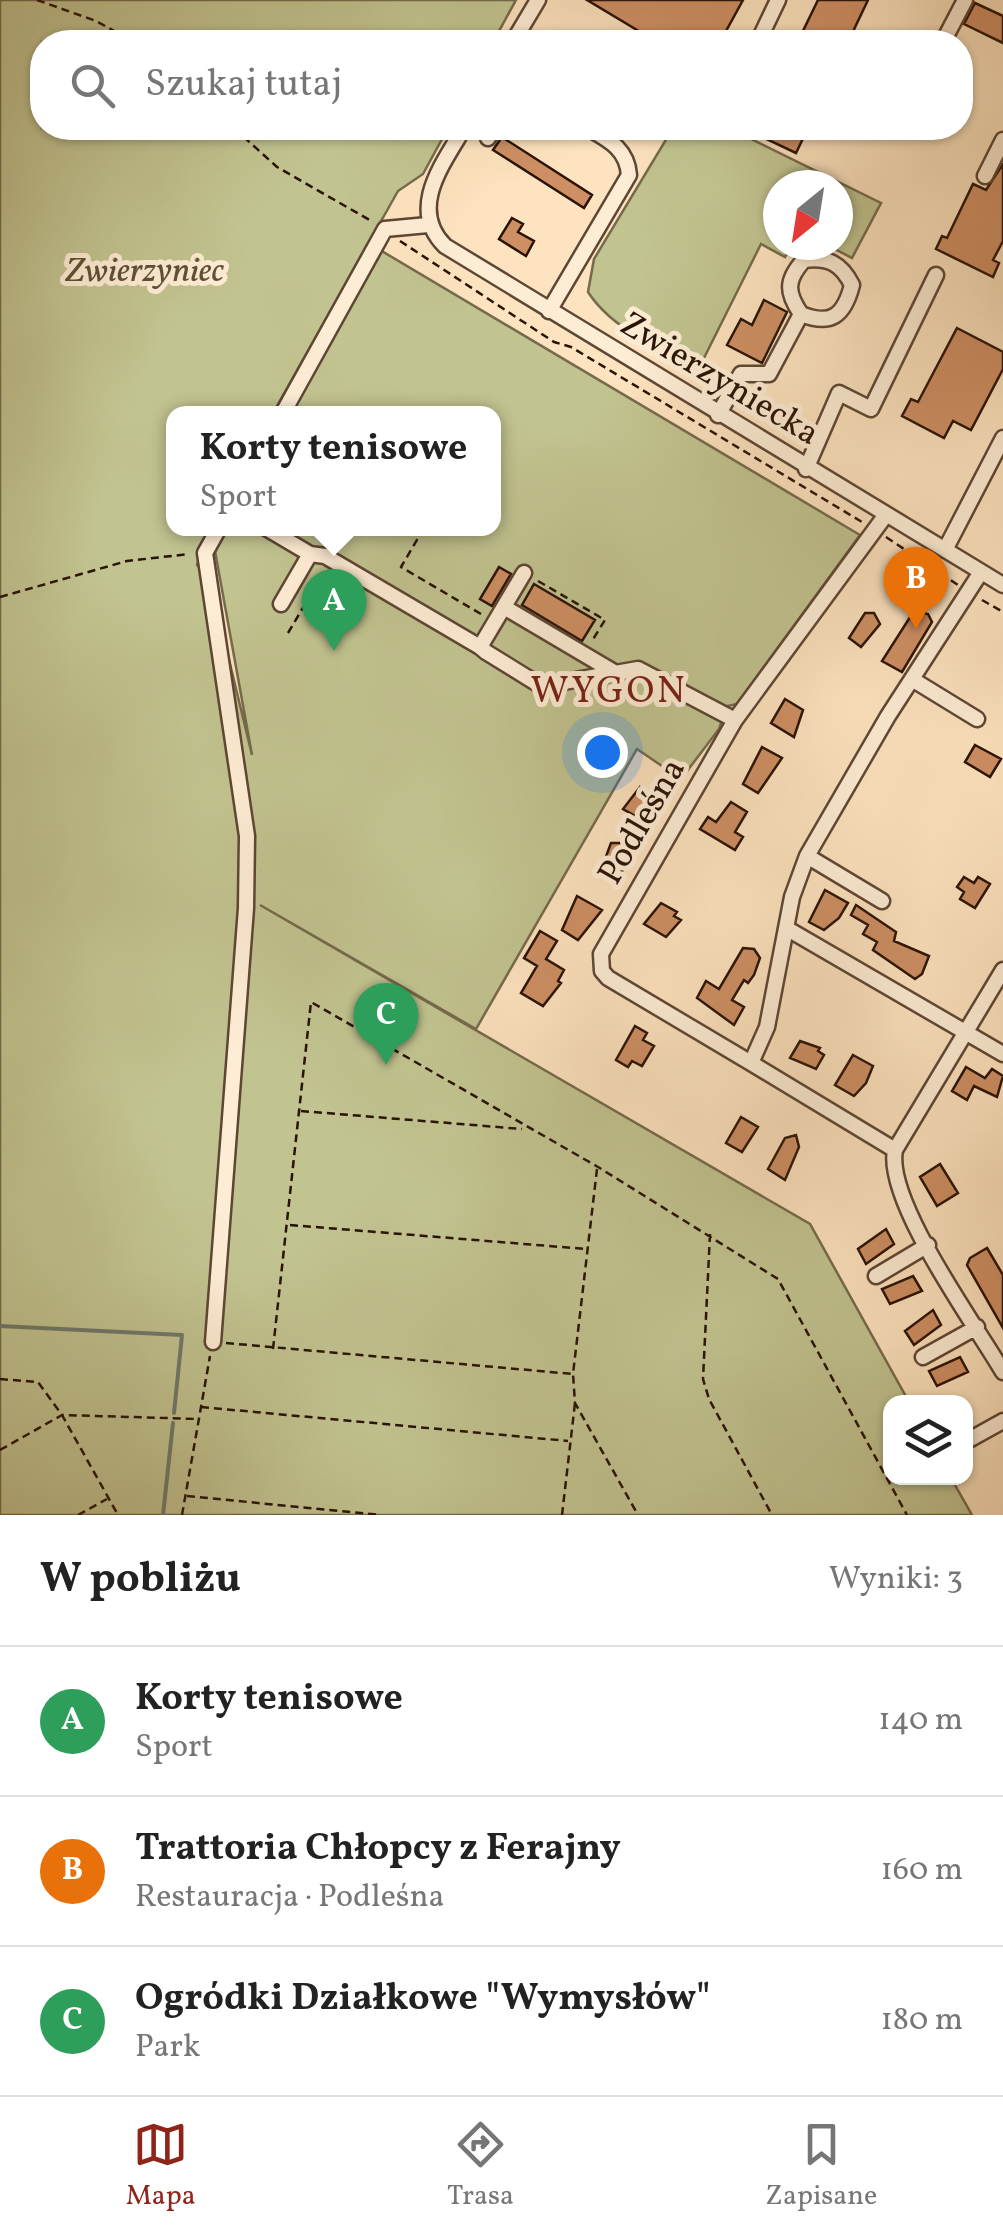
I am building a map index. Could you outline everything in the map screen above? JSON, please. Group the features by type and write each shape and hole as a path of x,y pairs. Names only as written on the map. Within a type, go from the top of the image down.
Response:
{"street":[{"path":"520,30 538,0"},
{"path":"764,30 778,0"},
{"path":"949,30 965,0"},
{"path":"287,406 386,229 428,225 427,206 436,178 457,140"},
{"path":"549,310 629,175 628,161 608,140"},
{"path":"986,176 1003,140"},
{"name":"Zwierzyniecka","path":"428,225 446,246 1003,585"},
{"path":"824,257 844,269 852,285 847,306 834,320 818,321 801,314 789,297 790,275 804,260 824,257"},
{"path":"806,468 839,392 871,410 936,275"},
{"path":"718,415 741,374 768,374 801,314"},
{"path":"944,550 1003,438"},
{"name":"Podleśna","path":"750,1063 608,978 600,963 736,720 886,516"},
{"path":"212,1342 246,908 247,836 205,554 215,536"},
{"path":"280,536 310,554 332,558 541,686 638,669 736,720"},
{"path":"281,604 310,554"},
{"path":"895,1150 750,1063 777,988 792,896 808,856 888,716 981,572"},
{"path":"480,647 524,573"},
{"path":"504,607 614,672"},
{"path":"914,681 978,719"},
{"path":"808,856 882,901"},
{"path":"786,928 1003,1054"},
{"path":"1003,970 895,1150 895,1184 910,1215 1003,1372"},
{"path":"876,1276 928,1245"},
{"path":"923,1357 976,1327"},
{"path":"973,1438 1003,1421"}],"path":[{"path":"37,0 112,30"},
{"path":"247,140 277,167 386,229 426,261 554,342 571,347 869,526"},
{"path":"880,532 966,590"},
{"path":"419,536 401,567 495,622"},
{"path":"0,596 127,561 205,554"},
{"path":"288,633 332,558"},
{"path":"524,573 605,620 585,654"},
{"path":"975,596 1003,612"},
{"path":"273,1348 311,1002 710,1233 778,1279 907,1515"},
{"path":"300,1111 526,1129"},
{"path":"562,1515 568,1441 576,1403 573,1374 598,1167"},
{"path":"288,1225 588,1249"},
{"path":"710,1233 703,1379 709,1400 772,1515"},
{"path":"182,1515 212,1342 573,1374"},
{"path":"0,1379 38,1382 62,1415 118,1515"},
{"path":"576,1403 638,1515"},
{"path":"200,1407 568,1441"},
{"path":"0,1450 62,1415 198,1419"},
{"path":"185,1496 380,1515"},
{"path":"78,1515 108,1498"}],"green space":[{"name":"Zwierzyniec","path":"0,0 516,0 500,30 30,30 30,140 441,140 423,174 398,191 277,406 166,406 166,536 206,536 197,565 209,577 252,755 215,551 223,536 501,536 501,406 294,406 380,250 860,535 737,704 727,706 719,729 681,779 637,749 476,1029 260,905 810,1224 905,1395 883,1395 883,1485 955,1485 972,1515 0,1515"},
{"path":"666,140 753,140 814,170 763,170 763,245 700,366 623,327 588,292 594,259"},
{"path":"853,189 881,203 853,256"}],"building":[{"path":"587,0 743,0 727,30 637,30"},
{"path":"818,0 868,0 854,30 803,30"},
{"path":"975,3 1003,16 1003,43 964,24"},
{"path":"500,140 507,140 592,195 584,208 493,150"},
{"path":"768,140 802,140 796,153"},
{"path":"1003,164 1003,241 993,260 999,263 993,277 936,249 942,236 947,238 973,184 986,190"},
{"path":"512,218 523,224 518,232 534,241 526,256 499,239"},
{"path":"764,300 787,312 762,363 727,345 741,319 752,325"},
{"path":"957,328 1003,352 1003,369 971,430 953,421 944,438 902,416 911,399 918,402"},
{"path":"499,567 511,574 492,606 480,599"},
{"path":"534,584 595,620 582,641 522,605"},
{"path":"914,611 928,614 932,622 902,672 882,661"},
{"path":"865,613 874,613 880,624 861,647 849,638"},
{"path":"785,699 803,710 794,737 771,723"},
{"path":"975,745 1001,759 990,777 965,762"},
{"path":"762,747 782,758 758,793 743,784"},
{"path":"640,787 656,797 646,822 623,809"},
{"path":"731,802 747,812 735,832 743,837 735,850 700,829 708,817 716,822"},
{"path":"611,843 620,843 634,855 617,878 601,870"},
{"path":"964,877 974,883 978,877 990,884 975,908 960,899 964,892 957,887"},
{"path":"825,890 848,903 839,918 824,930 809,922"},
{"path":"577,896 602,910 578,940 562,930"},
{"path":"661,903 677,912 674,916 681,920 666,937 644,924"},
{"path":"856,905 896,932 894,941 929,956 922,974 915,979 873,950 877,942 863,934 868,925 851,915"},
{"path":"540,931 557,941 546,959 564,970 558,981 561,983 543,1006 521,993 537,966 524,958"},
{"path":"743,948 754,949 760,958 754,975 748,983 744,980 732,1000 744,1007 734,1025 697,998 706,981 719,989"},
{"path":"635,1026 647,1033 643,1040 654,1046 642,1066 632,1061 628,1067 616,1060"},
{"path":"800,1041 820,1048 818,1051 824,1055 816,1069 790,1058"},
{"path":"853,1055 873,1066 866,1083 854,1096 835,1085"},
{"path":"966,1067 985,1078 992,1069 1003,1076 997,1097 974,1086 967,1100 952,1091"},
{"path":"741,1117 758,1127 742,1152 726,1143"},
{"path":"796,1135 799,1147 785,1180 768,1169 785,1138"},
{"path":"940,1164 958,1193 937,1206 920,1177"},
{"path":"886,1229 894,1244 866,1264 858,1249"},
{"path":"987,1248 1003,1275 1003,1328 967,1265 970,1258"},
{"path":"913,1276 922,1291 890,1304 882,1289"},
{"path":"933,1310 941,1325 914,1345 905,1331"},
{"path":"960,1357 968,1372 937,1386 929,1371"}],"waterway":[{"path":"0,1326 182,1335 174,1413"},
{"path":"163,1515 173,1423"}],"place":[{"name":"Trattoria Chłopcy z Ferajny","path":"916,629"},
{"name":"Korty tenisowe","path":"334,651"},
{"name":"Ogródki Działkowe \"Wymysłów\"","path":"386,1065"}],"district":[{"name":"WYGON","path":"609,692"}]}
